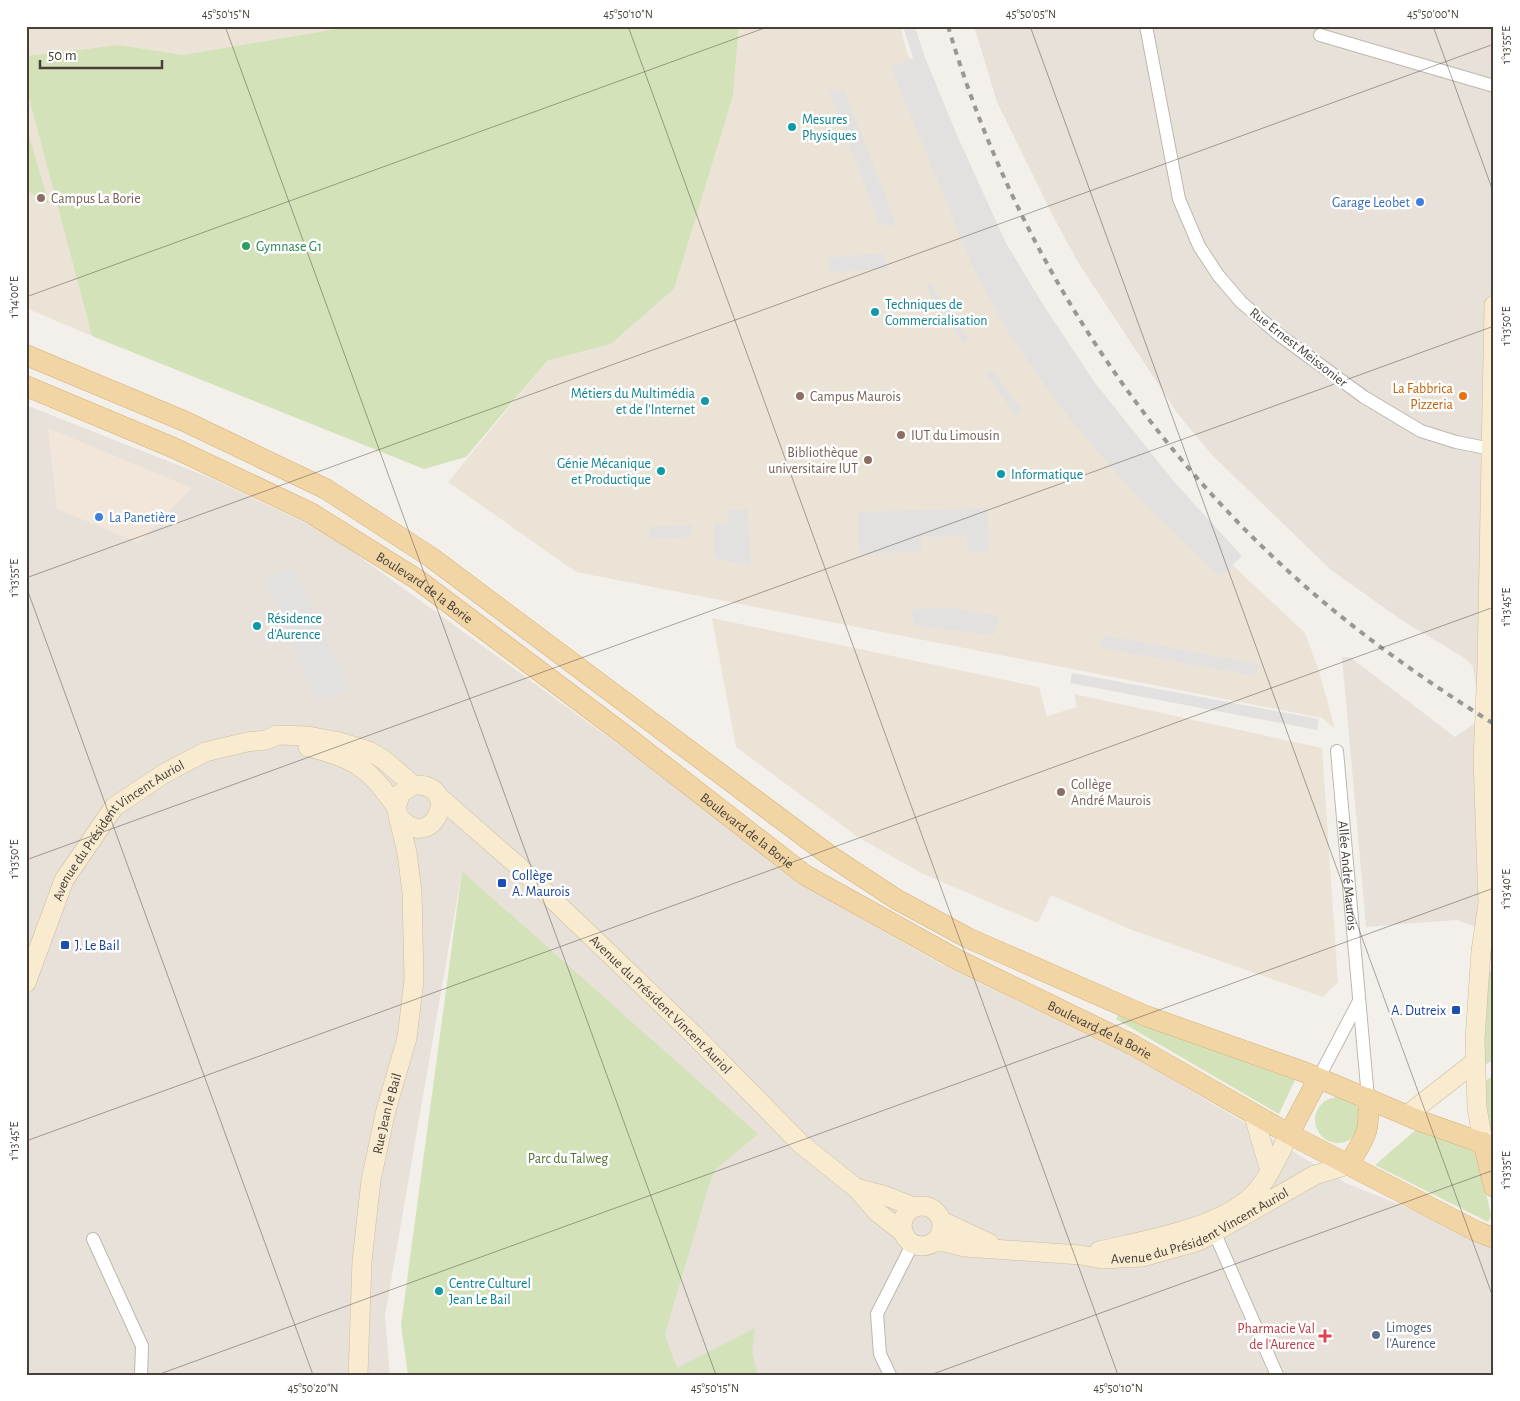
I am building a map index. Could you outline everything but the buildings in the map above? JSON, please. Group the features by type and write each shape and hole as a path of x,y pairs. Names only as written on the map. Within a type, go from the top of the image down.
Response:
{"main road":[{"name":"Boulevard de la Borie","path":"26,355 184,421 326,489 432,558 829,855 896,899 968,938 1146,1016 1214,1039 1368,1098 1407,1115 1488,1144"},
{"name":"Boulevard de la Borie","path":"26,386 174,448 311,513 418,580 622,732 805,875 956,959 1133,1045 1289,1134 1494,1238"},
{"path":"1289,1134 1318,1079"},
{"name":"Allée André Maurois","path":"1348,1165 1367,1134 1369,1120 1368,1098"},
{"path":"1488,1144 1494,1188"}],"street":[{"name":"Rue Ernest Meissonier","path":"1146,26 1179,199 1199,246 1218,275 1241,302 1278,334 1364,397 1421,431 1456,442 1491,449"},
{"path":"1320,35 1494,86"},
{"path":"1488,1144 1477,1108 1475,1062 1478,989 1488,903 1490,843 1483,760 1492,564 1491,449 1494,305"},
{"name":"Avenue du Président Vincent Auriol","path":"26,983 64,880 114,807 165,773 205,752 237,743 266,740 276,735 348,744 369,751 384,760 413,785"},
{"name":"Avenue du Président Vincent Auriol","path":"266,740 277,745 323,751 358,764 373,776 398,812"},
{"name":"Allée André Maurois","path":"1337,751 1368,1098"},
{"path":"407,853 429,825 440,810 438,796 429,787 413,785 401,793 398,812 408,826 429,825 463,820"},
{"name":"Avenue du Président Vincent Auriol","path":"438,796 463,820 518,866 693,1034 802,1144 856,1188 877,1212 908,1238"},
{"name":"Rue Jean le Bail","path":"358,1375 362,1261 371,1180 386,1110 407,1038 414,980 412,892 407,853 398,812"},
{"path":"1488,903 1494,943"},
{"path":"1318,1079 1359,1001"},
{"path":"1407,1115 1475,1062"},
{"path":"1253,1113 1270,1171"},
{"name":"Avenue du Président Vincent Auriol","path":"1081,1255 1190,1229 1222,1216 1244,1203 1259,1188 1289,1134"},
{"name":"Avenue du Président Vincent Auriol","path":"934,1242 1007,1250 1081,1255 1102,1259 1142,1257 1179,1248 1215,1234 1315,1175 1348,1165"},
{"name":"Avenue du Président Vincent Auriol","path":"856,1188 886,1196 914,1207"},
{"path":"890,1375 880,1354 877,1314 908,1238 903,1221 914,1207 926,1206 933,1209 942,1221 941,1233 934,1242 920,1246 908,1238"},
{"name":"Avenue du Président Vincent Auriol","path":"942,1221 1007,1250"},
{"path":"1215,1234 1277,1375"},
{"path":"93,1239 142,1346 140,1375"}],"shaded area":[{"path":"26,26 353,26 183,55 119,45 26,56"},
{"name":"Campus Maurois","path":"739,26 900,26 907,52 950,158 987,239 1194,529 1305,633 1318,668 1335,729 1322,718 576,572 448,482 547,361 611,344 674,289 733,96"},
{"path":"903,26 915,26 924,55 956,133 1006,243 1042,303 1095,383 1176,484 1242,556 1220,577 1139,498 1096,450 1052,396 1006,329 972,265 891,67 913,58"},
{"path":"974,26 1494,26 1494,716 1480,708 1473,667 1466,659 1403,621 1331,570 1213,456 1178,414 1079,264 1053,216 997,102"},
{"name":"Campus La Borie","path":"26,87 92,336 26,308"},
{"path":"829,91 845,91 897,226 879,223"},
{"path":"883,253 888,269 831,272 827,258"},
{"path":"930,283 969,340 963,344 925,286"},
{"path":"992,370 1023,411 1016,416 987,375"},
{"path":"26,405 208,477 327,533 848,911 941,964 1137,1059 1346,1183 1494,1243 1494,1375 679,1375 665,1335 707,1192 715,1170 757,1134 462,871 385,1316 390,1375 26,1375"},
{"path":"48,428 192,488 139,543 57,509"},
{"path":"988,508 989,551 968,553 967,536 921,537 922,551 859,554 858,512"},
{"path":"748,509 751,566 715,558 714,523 728,523 729,510"},
{"path":"691,525 691,537 650,539 649,527"},
{"path":"294,569 350,689 316,701 265,579"},
{"path":"952,608 1000,616 994,635 914,626 911,609"},
{"name":"Collège André Maurois","path":"712,618 1039,687 1047,716 1077,707 1074,694 1322,748 1338,982 1323,997 1132,930 1051,895 1038,923 921,873 858,837 736,747"},
{"path":"1103,635 1259,664 1256,676 1101,648"},
{"path":"1342,657 1350,657 1455,737 1478,721 1494,730 1494,979 1484,930 1457,920 1366,927"},
{"path":"1072,673 1319,719 1317,730 1070,683"}],"green space":[{"path":"353,26 739,26 733,96 674,289 611,344 547,361 466,457 424,469 92,336 26,87 26,56 119,45 183,55"},
{"path":"26,125 49,204 26,190"},
{"name":"Parc du Talweg","path":"462,871 758,1134 715,1170 665,1335 677,1368 755,1328 752,1352 758,1375 408,1375 401,1325"},
{"path":"1485,972 1491,972 1494,1003 1494,1057 1492,1061 1482,1066"},
{"path":"1118,1015 1295,1080 1279,1114 1116,1019"},
{"path":"1494,1075 1494,1133 1489,1131 1484,1082"},
{"path":"1338,1097 1351,1101 1357,1107 1361,1120 1357,1133 1351,1139 1338,1143 1325,1139 1319,1133 1315,1120 1319,1107 1325,1101"},
{"path":"1418,1128 1478,1153 1491,1216 1488,1222 1375,1165"}],"railway":[{"path":"948,26 975,106 1007,184 1045,259 1088,332 1136,402 1188,468 1245,530 1306,587 1397,659 1494,724"}],"place":[{"name":"Mesures Physiques","path":"792,127"},
{"name":"Campus La Borie","path":"41,198"},
{"name":"Garage Leobet","path":"1420,202"},
{"name":"Gymnase G1","path":"246,246"},
{"name":"Techniques de Commercialisation","path":"875,312"},
{"name":"Campus Maurois","path":"800,396"},
{"name":"La Fabbrica Pizzeria","path":"1463,396"},
{"name":"Métiers du Multimédia et de l'Internet","path":"705,401"},
{"name":"IUT du Limousin","path":"901,435"},
{"name":"Bibliothèque universitaire IUT","path":"868,460"},
{"name":"Génie Mécanique et Productique","path":"661,471"},
{"name":"Informatique","path":"1001,474"},
{"name":"La Panetière","path":"99,517"},
{"name":"Résidence d'Aurence","path":"257,626"},
{"name":"Collège André Maurois","path":"1061,792"},
{"name":"Collège A. Maurois","path":"502,883"},
{"name":"J. Le Bail","path":"65,945"},
{"name":"A. Dutreix","path":"1456,1010"},
{"name":"Centre Culturel Jean Le Bail","path":"439,1291"},
{"name":"Limoges l'Aurence","path":"1376,1335"},
{"name":"Pharmacie Val de l'Aurence","path":"1325,1336"}]}
